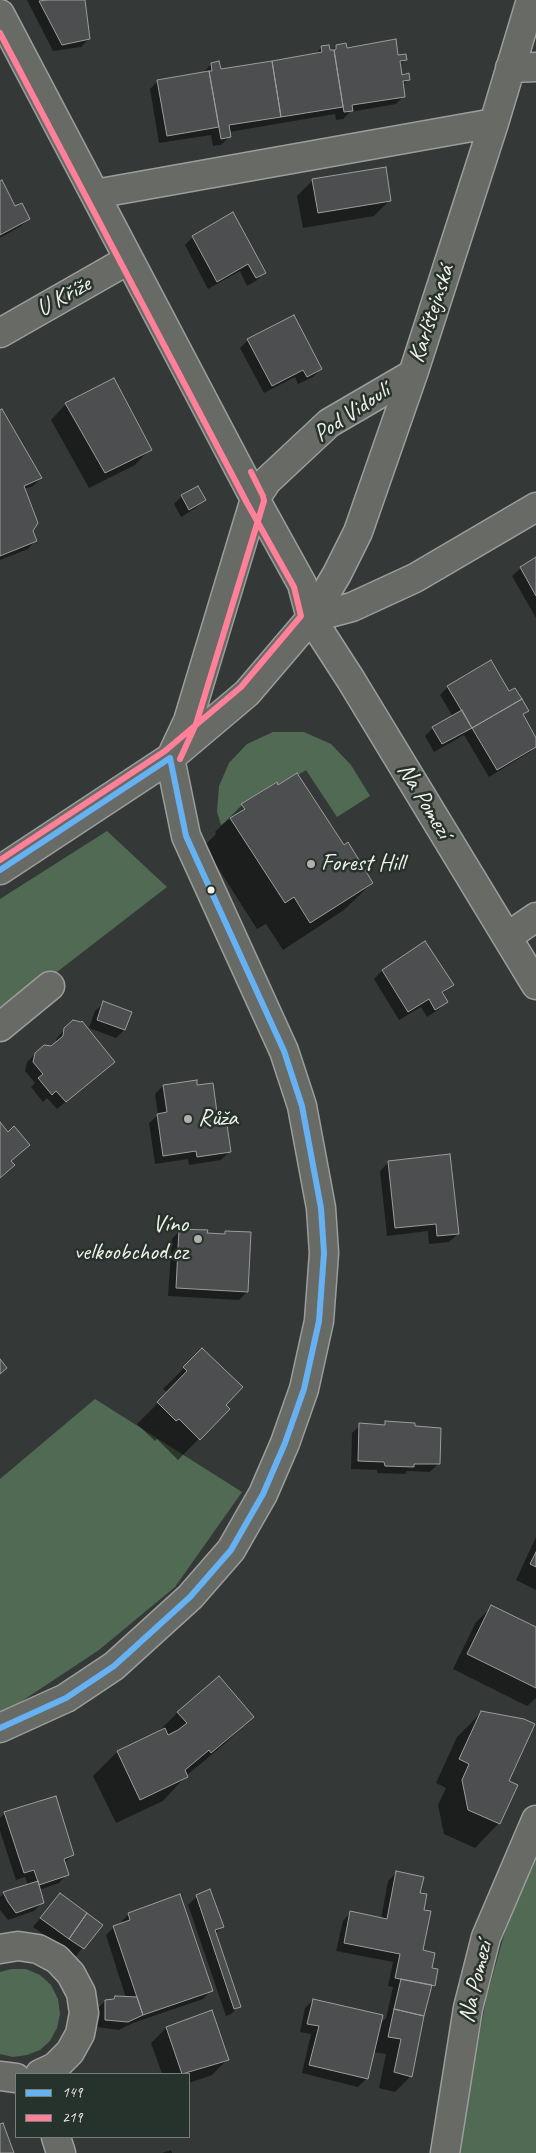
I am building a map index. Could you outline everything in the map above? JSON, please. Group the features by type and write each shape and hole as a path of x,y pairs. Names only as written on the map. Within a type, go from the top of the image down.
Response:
{"street":[{"name":"Karlštejnská","path":"0,870 170,758 247,693 311,618 337,574 358,532 413,374 494,123 523,68 531,0"},
{"path":"0,14 128,260 302,584 311,618 352,607 415,578 536,507"},
{"path":"95,194 494,123"},
{"name":"U Kříže","path":"0,333 128,260"},
{"name":"Pod Vidoulí","path":"170,758 188,721 255,499 267,480 329,423 413,374"},
{"name":"Na Pomezí","path":"311,618 351,680 536,985"},
{"path":"0,1728 66,1698 114,1666 190,1597 231,1550 263,1494 284,1443 304,1389 319,1320 324,1253 321,1208 302,1106 284,1051 186,836 170,758"},
{"path":"507,937 536,917"},
{"path":"0,1026 50,986"},
{"name":"Na Pomezí","path":"445,2153 468,2008 486,1937 536,1820"},
{"path":"0,1949 18,1946 38,1949 57,1959 71,1974 81,1993 84,2013 80,2034 70,2052 55,2066 42,2073"},
{"path":"0,2076 15,2078"},
{"path":"56,2138 61,2153"}],"green space":[{"path":"273,732 304,732 331,744 351,765 370,796 337,817 306,770 298,775 297,773 278,785 276,782 242,804 245,809 221,825 217,812 219,786 229,763 247,744"},
{"path":"107,831 167,887 0,1016 0,899"},
{"path":"95,1399 242,1492 175,1587 99,1650 10,1709 0,1712 0,1479"},
{"path":"536,1858 536,2153 458,2153 486,1999 508,1921"},
{"path":"11,1969 26,1969 40,1975 51,1985 58,1999 60,2014 57,2028 50,2041 40,2050 27,2055 13,2057 0,2054 0,1972"}],"building":[{"path":"85,0 90,39 62,45 39,1"},
{"path":"396,39 398,55 406,54 407,60 400,61 402,75 409,73 410,80 403,81 405,97 352,105 353,111 344,112 334,50 336,45 346,43 347,48"},
{"path":"329,45 330,50 334,50 343,107 281,117 272,61 322,52 321,46"},
{"path":"219,61 221,69 272,61 281,117 229,125 231,137 221,139 209,71 212,71 211,63"},
{"path":"209,71 219,127 167,136 157,80"},
{"path":"386,167 391,201 318,213 312,179"},
{"path":"2,180 15,206 22,203 30,219 0,235 0,181"},
{"path":"233,212 266,273 256,278 248,264 217,282 192,236"},
{"path":"294,315 322,369 307,377 303,370 272,386 247,339"},
{"path":"114,378 152,450 105,473 65,403"},
{"path":"2,409 42,478 24,486 38,523 33,531 37,541 0,556 0,410"},
{"path":"198,486 206,500 189,510 181,495"},
{"path":"536,557 536,596 520,567"},
{"path":"491,660 509,691 515,688 522,699 472,728 447,686"},
{"path":"522,699 529,711 523,714 536,738 536,747 497,770 472,728"},
{"path":"462,710 472,728 442,744 432,727"},
{"name":"Forest Hill","path":"297,773 344,845 348,842 373,883 310,923 294,897 285,903 230,818 245,809 241,804 277,782 278,785"},
{"path":"425,941 454,985 442,992 448,1002 435,1010 429,999 408,1012 382,970"},
{"path":"103,1001 132,1012 125,1030 97,1020"},
{"path":"73,1020 82,1021 115,1062 66,1102 56,1091 52,1095 38,1078 43,1074 33,1062 35,1053 44,1045 51,1046 63,1036 64,1028"},
{"name":"Růža","path":"197,1080 197,1085 213,1083 218,1120 226,1118 231,1152 197,1157 196,1151 163,1156 157,1114 167,1112 163,1085"},
{"path":"0,1122 8,1132 14,1126 30,1145 11,1161 15,1165 0,1178"},
{"path":"450,1154 459,1234 437,1236 436,1224 395,1228 388,1161"},
{"path":"179,1229 208,1230 207,1233 225,1234 225,1231 251,1232 248,1292 176,1288"},
{"path":"202,1348 243,1387 226,1405 230,1409 200,1440 179,1419 176,1421 157,1402 187,1371 183,1367"},
{"path":"0,1359 7,1368 0,1374"},
{"path":"385,1421 415,1423 415,1426 441,1428 440,1464 414,1464 414,1467 385,1466 384,1462 358,1461 359,1423 385,1425"},
{"path":"536,1552 536,1567 530,1564"},
{"path":"491,1605 536,1627 536,1688 467,1654"},
{"path":"219,1676 254,1717 211,1753 209,1750 185,1770 188,1777 140,1800 117,1751 165,1728 168,1735 178,1730 187,1723 177,1712"},
{"path":"481,1711 524,1719 535,1724 509,1781 518,1785 500,1824 468,1810 462,1780 469,1764 459,1759"},
{"path":"56,1796 74,1855 64,1859 69,1875 39,1885 34,1870 24,1873 4,1812"},
{"path":"396,1871 424,1877 420,1893 427,1894 424,1910 431,1911 423,1950 435,1953 432,1968 438,1969 435,1986 395,1978 400,1954 344,1943 350,1911 387,1919"},
{"path":"38,1881 44,1903 16,1913 3,1892"},
{"path":"210,1889 224,1927 215,1930 241,2007 234,2009 196,1895"},
{"path":"60,1893 87,1913 69,1939 40,1918"},
{"path":"180,1894 213,1991 143,2015 113,1926 130,1920 128,1913"},
{"path":"87,1913 103,1925 84,1949 69,1939"},
{"path":"401,1979 432,1985 424,2016 394,2009"},
{"path":"115,1996 137,1997 143,2015 128,2022 105,2020 105,2000 114,1999"},
{"path":"313,1999 383,2015 368,2079 309,2065 319,2026 307,2024"},
{"path":"394,2009 424,2016 412,2077 394,2072 401,2039 388,2037"},
{"path":"212,2010 229,2060 182,2073 166,2027"},
{"path":"3,2123 14,2153 0,2153 0,2124"}],"transit line":[{"name":"219","path":"0,33 247,503 294,587 301,616 241,687 165,751 0,860"},
{"name":"219","path":"180,759 196,724 264,501 251,472"},
{"name":"149","path":"0,870 170,758"},
{"name":"149","path":"0,1728 66,1698 114,1666 190,1597 231,1550 263,1494 285,1443 304,1389 319,1321 324,1253 321,1208 302,1106 284,1051 186,836 170,758"}],"place":[{"name":"Forest Hill","path":"311,864"},
{"name":"Růža","path":"188,1119"},
{"name":"Víno velkoobchod.cz","path":"198,1239"}]}
